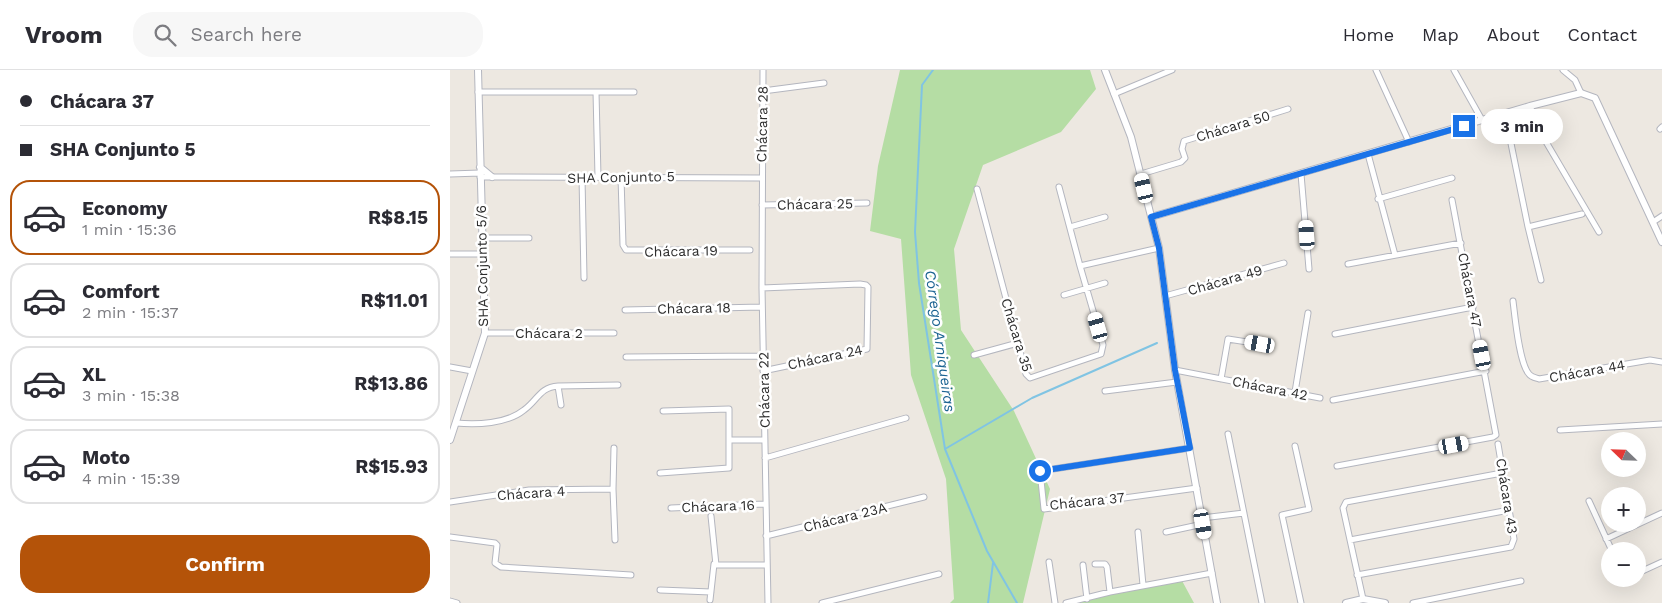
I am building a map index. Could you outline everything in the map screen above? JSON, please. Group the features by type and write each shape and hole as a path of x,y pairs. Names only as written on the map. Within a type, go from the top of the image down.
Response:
{"street":[{"name":"SHA Conjunto 5/6","path":"450,440 484,333 478,70"},
{"name":"Chácara 28","path":"761,178 763,70"},
{"path":"1105,70 1131,137 1159,248 1175,370 1217,603"},
{"path":"1114,94 1172,70"},
{"path":"1376,70 1409,142"},
{"path":"1454,70 1482,120"},
{"path":"1563,70 1575,80 1581,93"},
{"path":"763,91 824,83"},
{"path":"478,92 634,92"},
{"path":"596,92 598,177"},
{"path":"1151,217 1530,106 1581,93 1596,98 1662,242"},
{"path":"1530,106 1542,135 1599,232"},
{"name":"Chácara 50","path":"1141,174 1184,160 1182,144 1184,141 1288,109"},
{"path":"1505,114 1541,280"},
{"path":"1368,154 1378,199 1395,256"},
{"path":"480,172 492,177"},
{"name":"SHA Conjunto 5","path":"450,174 480,172 492,177 761,178"},
{"path":"1301,174 1309,269"},
{"path":"582,177 584,278"},
{"name":"Chácara 19","path":"621,177 623,245 626,250 750,250"},
{"name":"Chácara 22","path":"761,178 768,603"},
{"path":"1378,199 1452,178"},
{"name":"Chácara 35","path":"977,189 1026,374 1030,378 1101,354 1103,345 1059,187"},
{"name":"Chácara 47","path":"1337,466 1494,437 1497,433 1452,200"},
{"name":"Chácara 25","path":"762,206 868,204"},
{"path":"1528,227 1582,214"},
{"path":"1653,222 1662,216"},
{"path":"1070,227 1106,217"},
{"path":"482,238 529,238"},
{"path":"1348,264 1461,244"},
{"path":"1080,266 1159,248"},
{"path":"450,254 482,254"},
{"name":"Chácara 49","path":"1166,296 1284,263"},
{"path":"1064,295 1104,283"},
{"name":"Chácara 24","path":"762,288 860,284 868,288 867,349 764,370"},
{"name":"Chácara 44","path":"1513,301 1519,344 1527,373 1533,377 1540,379 1650,360 1662,362"},
{"name":"Chácara 18","path":"625,310 762,307"},
{"path":"1335,334 1473,307"},
{"path":"1295,392 1308,313"},
{"name":"Chácara 2","path":"484,333 614,334"},
{"name":"Chácara 42","path":"1221,379 1228,339 1260,344"},
{"path":"974,355 1018,343"},
{"path":"626,357 763,356"},
{"path":"450,367 472,370"},
{"name":"Chácara 42","path":"1175,370 1320,398"},
{"path":"1333,400 1486,371"},
{"path":"1105,391 1177,382"},
{"path":"456,423 482,423 506,418 524,410 544,390 558,386 618,385"},
{"path":"558,386 561,405"},
{"path":"660,473 729,468 729,409 663,411"},
{"path":"765,458 906,418"},
{"path":"1560,430 1662,424"},
{"path":"1228,434 1262,603"},
{"path":"729,440 764,440"},
{"name":"Chácara 43","path":"1357,575 1511,547 1514,539 1498,444"},
{"path":"1295,446 1309,509 1282,515 1300,603"},
{"path":"614,448 615,540"},
{"name":"Chácara 37","path":"1190,448 1040,471 1044,509 1197,488"},
{"path":"1363,599 1344,508 1346,502 1502,473"},
{"name":"Chácara 4","path":"450,502 529,490 613,489"},
{"name":"Chácara 23A","path":"766,536 924,497"},
{"path":"1589,501 1608,542"},
{"name":"Chácara 16","path":"671,508 766,504"},
{"path":"1350,540 1509,510"},
{"path":"1166,532 1203,521 1244,513"},
{"path":"1606,539 1662,513"},
{"path":"710,600 714,563 711,516"},
{"path":"1138,532 1143,585"},
{"path":"450,537 497,544 495,563 501,568 631,575"},
{"path":"1049,562 1055,603"},
{"path":"1646,569 1662,562"},
{"path":"714,563 720,567 767,566"},
{"path":"1095,564 1105,564 1108,567 1110,592"},
{"path":"1083,565 1087,599"},
{"path":"1066,603 1143,585 1212,573"},
{"path":"822,603 939,574"},
{"path":"1413,603 1521,581"},
{"path":"660,590 711,592"},
{"path":"1346,603 1363,599 1384,603"},
{"path":"450,600 457,603"}],"green space":[{"path":"900,70 1090,70 1096,89 1061,132 983,165 954,249 961,330 1014,411 1050,489 1023,603 950,603 954,599 946,479 911,375 901,239 870,231 878,166"},
{"path":"1180,577 1194,603 1069,603"}],"waterway":[{"name":"Córrego Arniqueiras","path":"933,70 922,85 915,232 919,283 945,449 987,551 1017,603"},
{"path":"945,449 1032,398 1157,343"},
{"path":"988,603 993,563"}],"route":[{"path":"1040,471 1190,448 1175,370 1159,248 1151,217 1464,126"}]}
